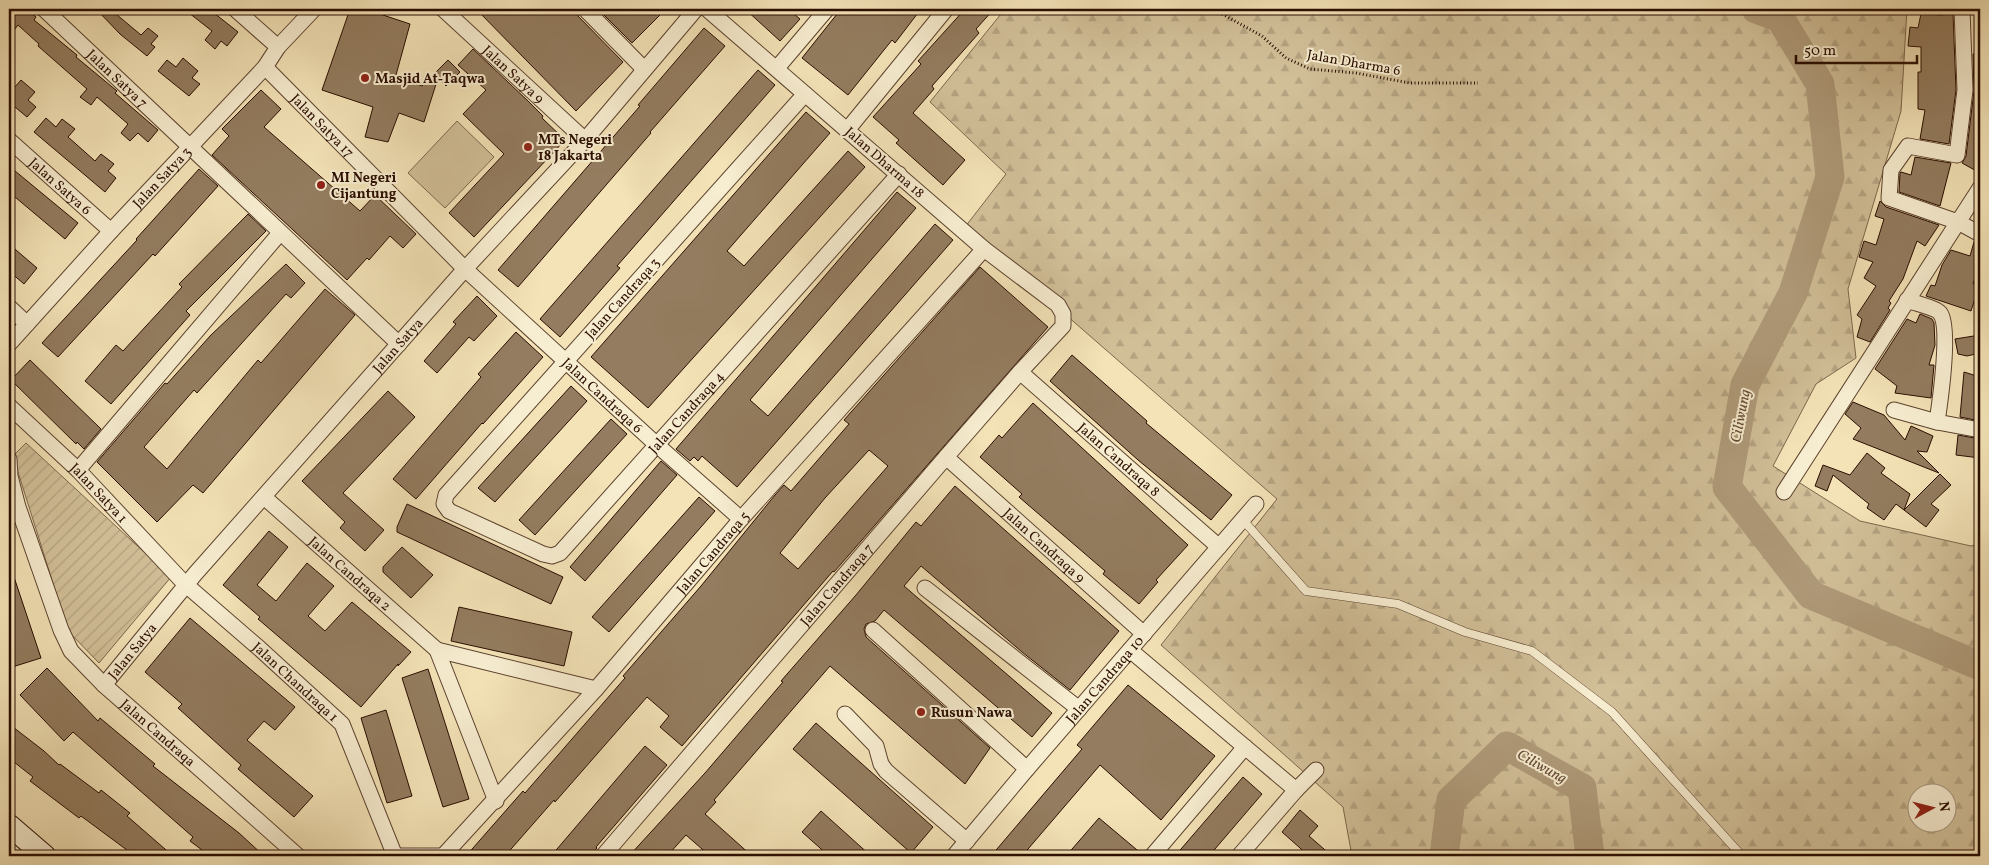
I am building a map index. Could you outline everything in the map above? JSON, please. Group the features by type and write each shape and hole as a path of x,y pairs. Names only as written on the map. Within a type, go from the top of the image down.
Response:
{"main road":[{"path":"9,825 45,856"}],"street":[{"name":"Jalan Satya 7","path":"44,9 399,344"},
{"path":"235,9 278,47"},
{"name":"Jalan Satya 3","path":"9,344 111,231 265,67 278,47 314,9"},
{"name":"Jalan Satya 9","path":"442,9 584,140"},
{"path":"585,9 644,70"},
{"name":"Jalan Satya","path":"104,685 185,584 465,270 584,140 696,9"},
{"name":"Jalan Dharma 18","path":"707,9 848,129 984,249 1058,305 1064,314"},
{"path":"777,68 827,9"},
{"path":"848,129 946,9"},
{"path":"1962,9 1965,90 1957,155 1908,146 1891,170 1889,198 1958,222 1980,234"},
{"name":"Jalan Satya 17","path":"265,67 465,270"},
{"name":"Jalan Candraqa 3","path":"444,504 446,494 806,94"},
{"name":"Jalan Satya 6","path":"9,140 111,231"},
{"name":"Jalan Candraqa 4","path":"444,504 449,511 543,554 552,556 560,553 899,174"},
{"path":"1784,492 1980,188"},
{"path":"78,470 280,233"},
{"name":"Jalan Candraqa 5","path":"443,856 496,801 596,689 741,519 984,249"},
{"name":"Jalan Candraqa 6","path":"465,270 741,519"},
{"path":"1907,300 1937,311 1942,317 1945,350 1938,422"},
{"path":"9,307 27,324"},
{"name":"Jalan Candraqa 7","path":"603,856 946,457 1063,326 1064,314"},
{"name":"Jalan Candraqa 8","path":"1020,372 1219,547"},
{"name":"Jalan Satya 1","path":"9,406 78,470 185,584"},
{"path":"1894,410 1938,422 1980,430"},
{"name":"Jalan Candraqa 9","path":"946,457 1144,634"},
{"name":"Jalan Candraqa","path":"9,459 9,476 18,506 61,630 71,651 104,685 298,856"},
{"name":"Jalan Candraqa 2","path":"264,497 437,650 496,801"},
{"name":"Jalan Candraqa 10","path":"954,856 1256,504"},
{"name":"Jalan Chandraqa 1","path":"185,584 342,724 394,856"},
{"path":"924,588 1078,710"},
{"path":"874,630 1027,769"},
{"name":"Jalan Candraqa 2","path":"437,650 596,689"},
{"path":"1130,650 1296,790"},
{"path":"846,714 876,746 881,764 886,771 967,841"},
{"path":"1152,856 1245,747"},
{"path":"1239,856 1296,790 1316,770"},
{"path":"394,856 443,856"}],"lane":[{"path":"1243,520 1306,590 1398,604 1465,632 1532,651 1612,712 1742,856"}],"path":[{"name":"Jalan Dharma 6","path":"1213,9 1262,36 1286,58 1310,69 1356,73 1410,83 1478,83"}],"green space":[{"path":"1005,9 1907,9 1901,111 1848,289 1856,358 1816,384 1773,466 1860,521 1971,546 1980,544 1980,856 1352,856 1343,807 1161,645 1277,499 965,227 1006,174 930,102"},
{"path":"457,121 494,157 445,208 408,173"},
{"path":"26,443 171,577 99,663 68,631 13,456"}],"building":[{"path":"9,9 26,9 36,17 34,20 77,55 76,57 117,91 115,93 158,130 148,142 138,133 130,141 121,133 128,124 97,97 91,105 80,97 87,89 38,46 39,44 18,25 9,37"},
{"path":"96,9 110,9 141,35 148,28 158,36 151,44 155,47 147,56 120,34"},
{"path":"184,9 209,9 238,32 227,46 221,41 215,49 205,40 212,31"},
{"name":"Masjid At-Taqwa","path":"350,9 365,9 410,24 396,75 422,86 448,60 460,72 446,86 438,78 424,122 399,113 388,142 365,137 373,107 322,90"},
{"path":"476,9 576,9 578,16 623,62 576,111"},
{"path":"598,9 666,9 632,43"},
{"path":"745,9 788,9 800,19 780,41"},
{"path":"841,9 921,9 895,43 892,40 848,95 802,58"},
{"path":"965,9 994,9 976,29 979,33 932,86 934,89 913,113 965,160 943,185 896,143 899,140 873,117 921,64 918,61"},
{"path":"1922,9 1938,9 1937,15 1953,14 1956,90 1949,144 1920,139 1925,110 1918,109 1918,72 1921,72 1921,47 1908,46 1910,27 1918,28"},
{"path":"704,28 725,46 518,287 498,270 640,106 638,105"},
{"name":"MTs Negeri 18 Jakarta","path":"473,49 527,100 543,116 542,118 565,140 474,237 449,213 504,154 463,114 486,90 458,65"},
{"path":"1980,53 1980,173 1962,163 1966,156 1974,91 1973,54"},
{"path":"183,58 198,71 192,78 200,84 189,96 158,71 167,60 176,67"},
{"path":"758,70 775,85 617,266 620,268 560,337 540,319"},
{"path":"21,80 35,92 28,100 36,107 27,117 9,102 9,84 14,88"},
{"name":"MI Negeri Cijantung","path":"261,90 281,109 264,127 360,211 375,195 416,234 403,248 390,236 369,260 367,258 347,280 212,155 229,136 222,129"},
{"path":"806,112 830,133 727,251 744,266 848,151 865,167 648,408 591,357"},
{"path":"46,118 56,127 62,119 75,129 68,137 95,161 101,154 114,164 108,171 116,178 105,192 34,132"},
{"path":"1915,157 1951,163 1940,206 1899,192 1900,173 1911,175"},
{"path":"9,166 78,223 65,239 9,192"},
{"path":"199,169 218,186 155,256 153,254 58,357 42,343 137,240"},
{"path":"897,192 916,208 750,400 768,416 935,224 953,240 737,487 702,456 698,461 694,457 690,461 676,449"},
{"path":"1880,201 1886,207 1939,225 1925,246 1917,241 1903,279 1889,301 1891,303 1888,308 1890,310 1870,342 1857,337 1862,319 1857,315 1876,286 1864,278 1873,262 1859,257 1864,241 1876,245 1884,219 1875,216"},
{"path":"248,214 266,231 186,311 190,315 111,404 85,381 116,345 123,351 182,287 179,284"},
{"path":"1974,242 1980,243 1980,263 1973,284 1979,286 1971,311 1926,296 1931,285 1935,286 1942,265 1951,250 1970,256"},
{"path":"9,244 37,268 24,284 9,271"},
{"path":"286,264 305,283 291,298 286,294 197,393 194,390 144,447 167,469 258,360 261,363 325,289 355,315 203,493 193,485 157,522 97,462 165,383 167,384 211,335"},
{"path":"980,267 1048,327 682,746 660,727 669,716 647,697 505,856 466,856 523,791 525,793 625,678 623,676 701,586 775,495 784,485 791,491 849,424 844,420","holes":["869,450 888,466 798,569 780,553 825,498"]},
{"path":"477,296 497,316 474,341 469,337 437,373 424,361 456,324 453,322"},
{"path":"1920,314 1932,319 1934,323 1935,345 1929,365 1934,365 1931,398 1895,393 1897,386 1875,369 1907,319 1916,323"},
{"path":"516,332 543,357 416,499 393,479 481,377 478,374"},
{"path":"1980,335 1980,353 1967,356 1958,354 1955,339"},
{"path":"1072,355 1147,421 1146,423 1232,495 1211,520 1138,460 1050,381"},
{"path":"30,360 101,429 84,449 77,442 76,444 11,380"},
{"path":"1964,372 1980,377 1980,421 1960,417"},
{"path":"571,386 587,401 495,502 478,488"},
{"path":"388,391 415,417 343,493 384,530 365,551 340,528 345,522 302,481"},
{"path":"1853,402 1884,415 1905,440 1911,426 1933,436 1927,452 1917,451 1939,473 1853,439 1861,428 1845,414"},
{"path":"1033,403 1188,545 1156,580 1158,582 1139,604 1103,574 1105,571 1019,497 1022,494 980,457 999,435 1002,438"},
{"path":"611,419 627,434 535,535 519,520"},
{"path":"1958,435 1980,439 1980,458 1956,455"},
{"path":"1867,453 1885,468 1881,473 1910,494 1904,510 1896,504 1884,520 1867,508 1869,504 1833,475 1827,491 1815,486 1823,465 1850,475"},
{"path":"661,461 677,475 585,581 570,567"},
{"path":"1940,474 1951,485 1931,504 1939,510 1926,527 1904,510"},
{"path":"955,486 1119,631 1070,690 921,566 904,586 1052,713 1032,737 884,610 875,621 866,624 864,629 866,637 990,748 965,784 830,666 714,800 716,802 705,814 752,856 710,856 686,835 667,856 629,856 705,773 916,522 921,526"},
{"path":"699,497 715,511 609,632 592,617"},
{"path":"407,504 563,577 551,604 397,532 397,527"},
{"path":"269,531 288,547 257,585 276,601 307,563 334,586 308,616 325,631 352,602 411,652 398,666 398,664 361,707 258,619 260,617 223,585"},
{"path":"402,547 433,575 411,598 383,572 383,567"},
{"path":"9,568 11,568 41,658 9,668"},
{"path":"459,607 572,632 564,666 451,641"},
{"path":"190,618 295,707 275,730 264,721 247,740 313,796 294,817 238,769 241,765 178,708 182,704 145,672"},
{"path":"47,668 98,721 100,718 155,764 153,766 239,833 264,856 210,856 190,841 193,837 73,732 64,741 20,695"},
{"path":"428,669 469,799 443,807 402,678"},
{"path":"1128,685 1215,756 1161,820 1100,765 1022,856 991,856 1082,749 1077,745"},
{"path":"386,710 412,796 387,803 361,718"},
{"path":"816,723 933,827 911,853 793,749"},
{"path":"9,724 59,765 99,793 101,790 130,813 127,816 173,856 135,856 81,816 79,818 30,781 33,777 9,758"},
{"path":"645,746 667,765 597,848 589,856 551,856"},
{"path":"1243,777 1262,794 1209,856 1175,856"},
{"path":"1300,810 1318,826 1309,836 1332,856 1309,856 1282,832"},
{"path":"821,811 871,856 829,856 802,832"},
{"path":"1099,818 1143,855 1143,856 1066,856"}],"waterway":[{"name":"Ciliwung","path":"1756,9 1780,18 1820,84 1830,177 1793,293 1745,385 1727,487 1811,595 1980,666"},
{"name":"Ciliwung","path":"1444,856 1451,800 1507,746 1582,788 1590,856"}],"place":[{"name":"Masjid At-Taqwa","path":"365,78"},
{"name":"MTs Negeri 18 Jakarta","path":"528,147"},
{"name":"MI Negeri Cijantung","path":"321,185"},
{"name":"Rusun Nawa","path":"921,712"}]}
